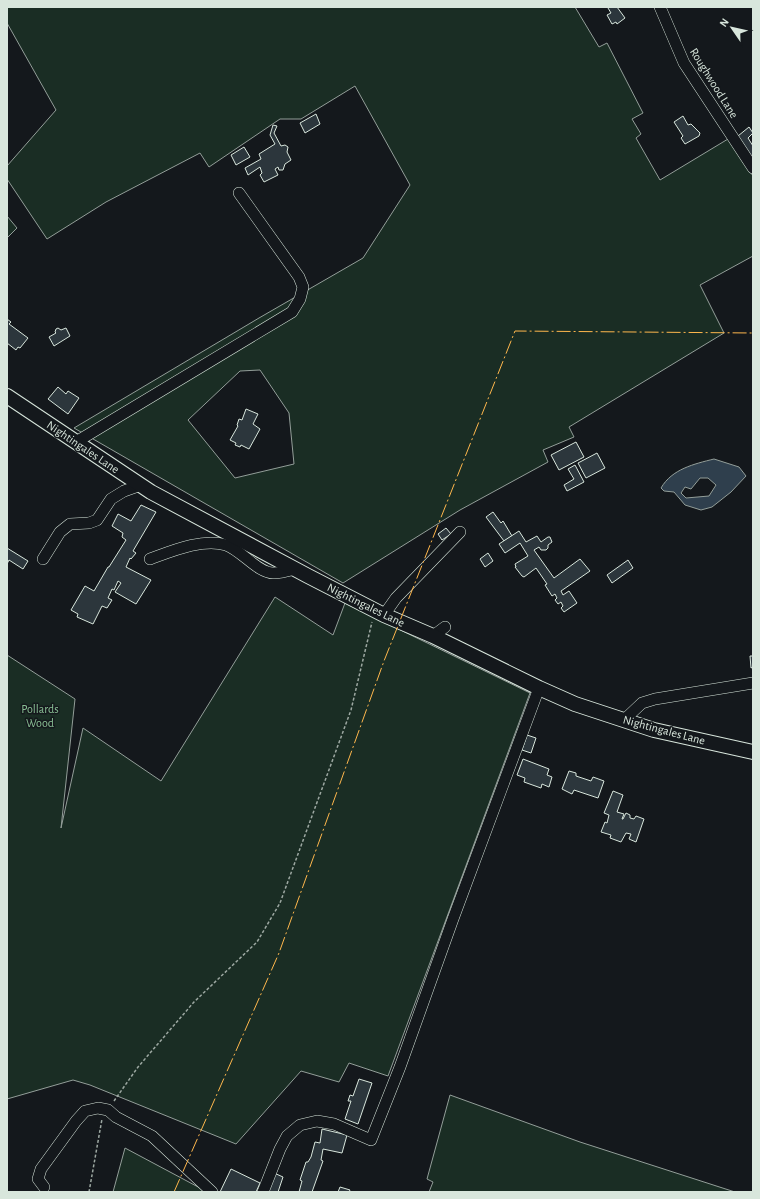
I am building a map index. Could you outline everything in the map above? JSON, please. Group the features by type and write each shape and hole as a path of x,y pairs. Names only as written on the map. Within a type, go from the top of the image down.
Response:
{"main road":[{"name":"Nightingales Lane","path":"7,396 151,492 295,569 378,616 433,636 575,704 654,730 753,752"}],"street":[{"name":"Roughwood Lane","path":"660,7 684,63 753,168"},
{"path":"76,442 292,312 300,299 303,287 299,277 239,193"},
{"path":"43,559 60,532 70,524 89,523 97,520 111,499 124,491 141,485"},
{"path":"378,616 460,532"},
{"path":"150,559 177,549 200,544 216,544 230,547 265,571 273,573 295,569"},
{"path":"433,636 445,627"},
{"path":"624,720 642,703 655,699 753,683"},
{"path":"262,1192 287,1136 300,1125 317,1121 334,1124 371,1140 400,1067 539,688"},
{"path":"44,1187 38,1179 41,1169 85,1111 98,1108 108,1110 116,1117 152,1136 212,1192"}],"path":[{"path":"89,1192 102,1119 138,1067 194,1002 257,942 280,903 351,710 378,616"}],"green space":[{"path":"7,7 575,7 599,47 607,43 643,113 632,119 641,134 636,138 660,180 728,139 753,176 753,256 700,285 724,333 569,427 574,437 543,450 548,462 460,510 343,583 74,428 363,258 410,185 355,86 301,119 280,119 209,167 200,153 106,202 47,239 7,179 7,166 56,110 7,23","holes":["260,370 289,413 294,464 235,478 188,420 240,371"]},
{"path":"7,216 17,228 7,238"},
{"name":"Pollards Wood","path":"275,597 333,635 345,603 530,693 388,1076 349,1063 339,1082 301,1071 236,1144 90,1085 73,1080 7,1099 7,655 75,699 61,828 83,728 161,781"},
{"path":"450,1095 580,1142 735,1192 429,1192 433,1182 427,1179"},
{"path":"125,1148 200,1188 204,1192 113,1192"}],"water":[{"path":"714,459 739,467 746,476 731,492 712,507 701,510 685,505 674,492 664,491 661,488 671,476 684,468","holes":["700,478 708,478 716,485 709,496 686,498 681,493 685,487 691,489"]}],"building":[{"path":"617,7 625,18 617,24 616,22 612,24 607,15 611,13 608,8"},
{"path":"316,114 320,124 305,133 300,123"},
{"path":"683,116 688,125 691,124 700,133 699,136 685,144 681,138 683,136 674,122"},
{"path":"273,125 277,126 274,133 281,146 285,145 288,147 287,152 291,160 285,164 283,170 279,170 278,167 275,169 278,175 264,182 260,175 262,173 260,167 248,175 245,168 261,159 259,154 275,144 270,135"},
{"path":"749,127 753,133 748,138 753,146 753,159 738,136"},
{"path":"244,147 250,157 236,165 231,155"},
{"path":"7,319 11,322 9,324 28,338 20,348 18,347 16,350 7,343"},
{"path":"58,328 61,330 66,328 70,336 54,346 49,337 56,333 56,329"},
{"path":"58,387 66,394 68,391 79,398 68,414 48,399"},
{"path":"246,409 258,414 253,424 260,429 249,449 241,445 240,447 235,445 236,443 230,440 238,426 239,419 242,420"},
{"path":"576,442 584,457 559,470 551,455"},
{"path":"597,453 605,468 586,478 578,463"},
{"path":"575,465 584,482 567,491 564,485 574,479 568,469"},
{"path":"141,505 156,512 133,551 136,553 131,559 130,558 126,567 151,580 136,604 115,592 121,583 118,581 108,598 112,600 107,608 102,606 93,624 77,617 78,614 71,610 85,586 94,591 126,540 122,537 123,533 112,526 118,514 131,521"},
{"path":"493,512 501,523 503,521 512,536 504,541 486,517"},
{"path":"446,528 451,534 442,540 438,534"},
{"path":"519,531 526,542 537,536 541,542 550,537 552,542 548,545 546,550 541,550 539,547 534,550 554,578 580,559 590,571 561,591 563,595 569,591 577,603 564,612 561,608 563,606 561,602 558,604 555,600 557,598 555,594 552,596 545,585 547,584 536,568 524,577 515,567 515,564 528,556 520,543 505,553 499,544"},
{"path":"7,548 28,561 23,569 9,560 7,564"},
{"path":"488,553 493,561 485,567 480,559"},
{"path":"628,560 633,568 612,583 607,575"},
{"path":"750,656 753,656 753,667 751,668"},
{"path":"527,735 536,738 531,753 522,750"},
{"path":"523,759 549,769 547,775 552,777 549,787 542,784 541,788 524,782 525,778 517,775"},
{"path":"569,771 576,773 576,776 591,781 593,777 604,781 598,798 574,790 572,794 562,789"},
{"path":"613,791 623,795 617,812 624,814 622,819 626,813 630,815 630,818 634,819 636,816 644,819 636,842 629,839 631,834 626,833 621,842 610,838 611,835 601,832 605,822 607,823 609,815 604,813"},
{"path":"359,1079 372,1083 358,1124 345,1119 351,1101 348,1101 350,1095 353,1096"},
{"path":"322,1129 347,1135 342,1153 323,1149 321,1160 323,1161 312,1192 299,1192 302,1181 300,1180 306,1162 308,1162 311,1157 315,1142 320,1143"},
{"path":"231,1169 260,1183 256,1192 220,1192"},
{"path":"274,1173 283,1177 278,1192 267,1192"},
{"path":"340,1187 350,1190 349,1192 338,1192"}],"power":[{"path":"174,1192 279,953 384,661 515,331 753,333"}]}
